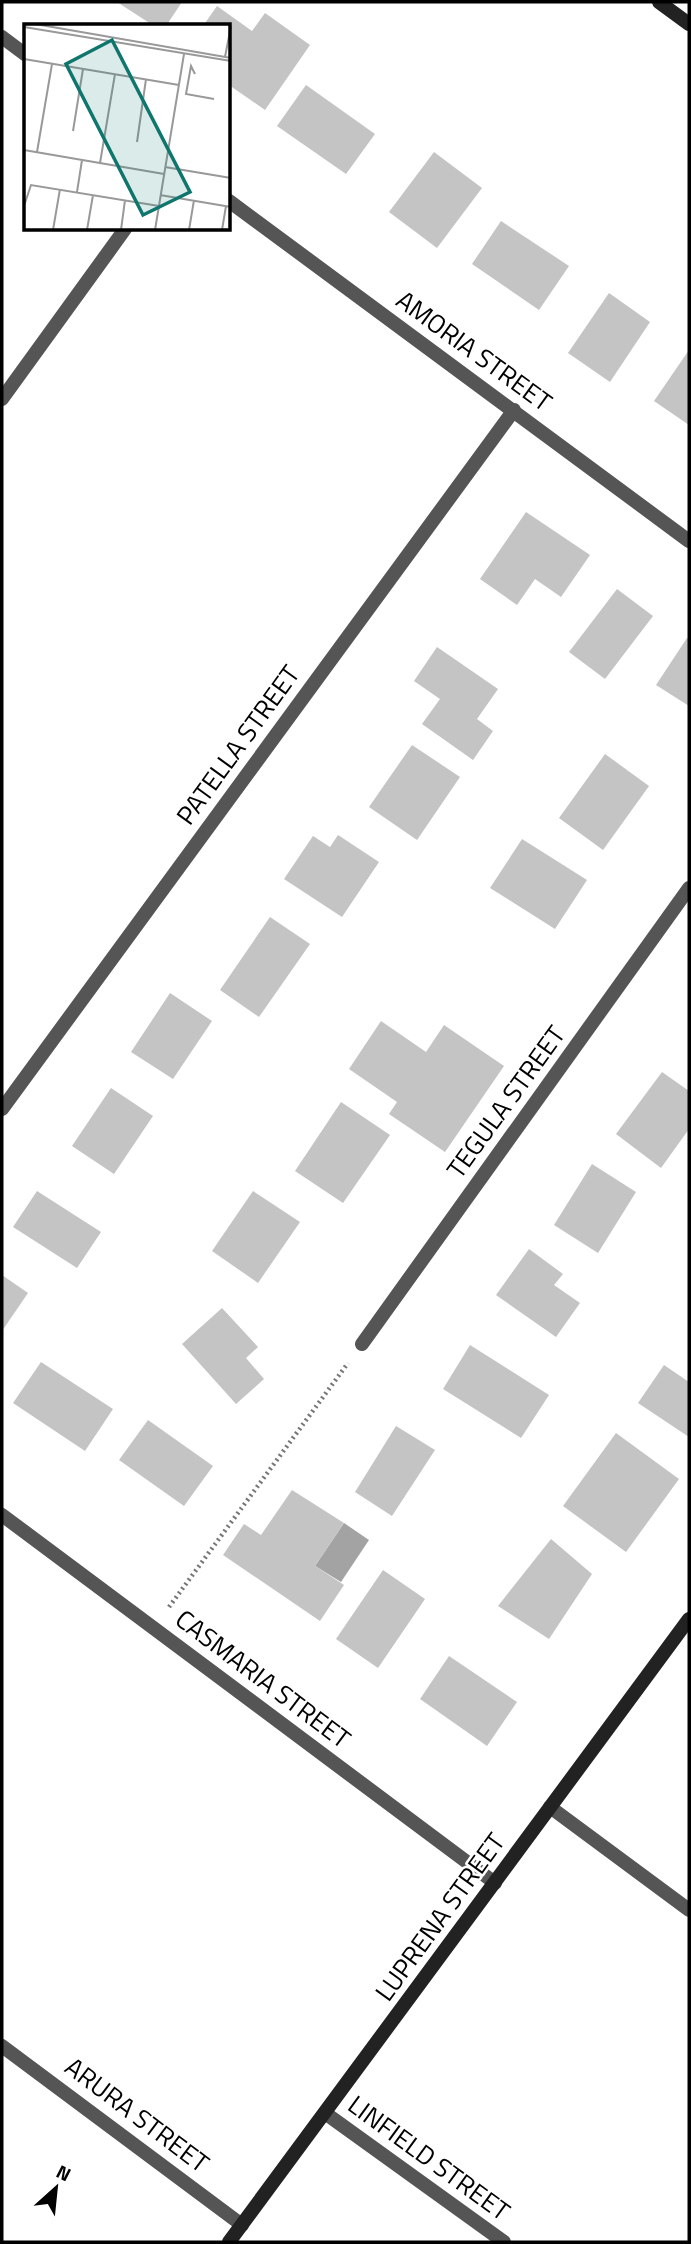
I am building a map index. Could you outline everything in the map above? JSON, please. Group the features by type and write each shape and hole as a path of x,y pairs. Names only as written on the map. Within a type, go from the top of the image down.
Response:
{"street":[{"path":"659,2 689,24"},
{"path":"2,37 24,54"},
{"name":"AMORIA STREET","path":"231,202 689,541"},
{"path":"2,399 124,231"},
{"name":"PATELLA STREET","path":"2,1109 514,411"},
{"name":"TEGULA STREET","path":"362,1344 689,888"},
{"name":"CASMARIA STREET","path":"2,1515 495,1883"},
{"name":"LUPRENA STREET","path":"229,2242 689,1619"},
{"path":"550,1807 689,1910"},
{"name":"ARURA STREET","path":"2,2046 242,2225"},
{"name":"LINFIELD STREET","path":"326,2113 504,2242"}],"path":[{"path":"154,1628 362,1344"}],"shaded area":[{"path":"344,1523 369,1540 341,1582 315,1566"}],"building":[{"path":"117,2 182,2 167,24 151,24"},
{"path":"217,6 252,31 265,13 310,45 265,110 231,86 231,24 204,24"},
{"path":"306,85 375,134 346,174 277,126"},
{"path":"434,152 482,188 437,248 389,212"},
{"path":"501,221 569,266 539,310 472,264"},
{"path":"609,293 650,322 610,382 568,353"},
{"path":"689,350 689,425 654,401"},
{"path":"526,512 590,555 561,597 535,579 517,605 480,579"},
{"path":"617,589 653,616 605,679 569,652"},
{"path":"687,638 689,639 689,706 656,685"},
{"path":"437,647 498,689 477,719 493,731 473,760 422,724 440,699 414,681"},
{"path":"412,745 460,777 417,840 369,807"},
{"path":"605,754 649,786 603,850 559,818"},
{"path":"338,835 379,862 342,917 284,879 313,836 330,847"},
{"path":"522,839 587,880 555,929 490,888"},
{"path":"270,917 310,944 259,1017 220,990"},
{"path":"170,993 212,1021 173,1079 131,1052"},
{"path":"381,1021 426,1052 444,1025 504,1066 445,1152 389,1114 397,1102 349,1069"},
{"path":"662,1072 689,1091 689,1129 661,1168 616,1134"},
{"path":"111,1088 153,1116 114,1174 72,1146"},
{"path":"341,1102 390,1135 343,1203 295,1171"},
{"path":"592,1164 636,1192 598,1253 554,1225"},
{"path":"37,1191 101,1232 77,1268 13,1227"},
{"path":"253,1191 300,1222 258,1283 212,1251"},
{"path":"529,1249 563,1274 554,1285 580,1303 556,1337 496,1295"},
{"path":"2,1275 28,1293 2,1331"},
{"path":"222,1308 258,1347 246,1358 264,1379 236,1404 182,1344"},
{"path":"470,1345 549,1395 521,1438 443,1389"},
{"path":"41,1362 113,1409 85,1451 13,1403"},
{"path":"664,1365 689,1382 689,1437 638,1403"},
{"path":"148,1420 213,1466 184,1506 119,1460"},
{"path":"396,1426 435,1450 392,1516 355,1492"},
{"path":"616,1433 679,1479 626,1552 563,1506"},
{"path":"292,1490 344,1523 315,1566 344,1585 320,1621 223,1555 244,1524 261,1535"},
{"path":"551,1539 592,1574 549,1639 498,1606"},
{"path":"383,1570 425,1599 378,1668 336,1639"},
{"path":"449,1656 517,1702 487,1746 420,1699"}]}
